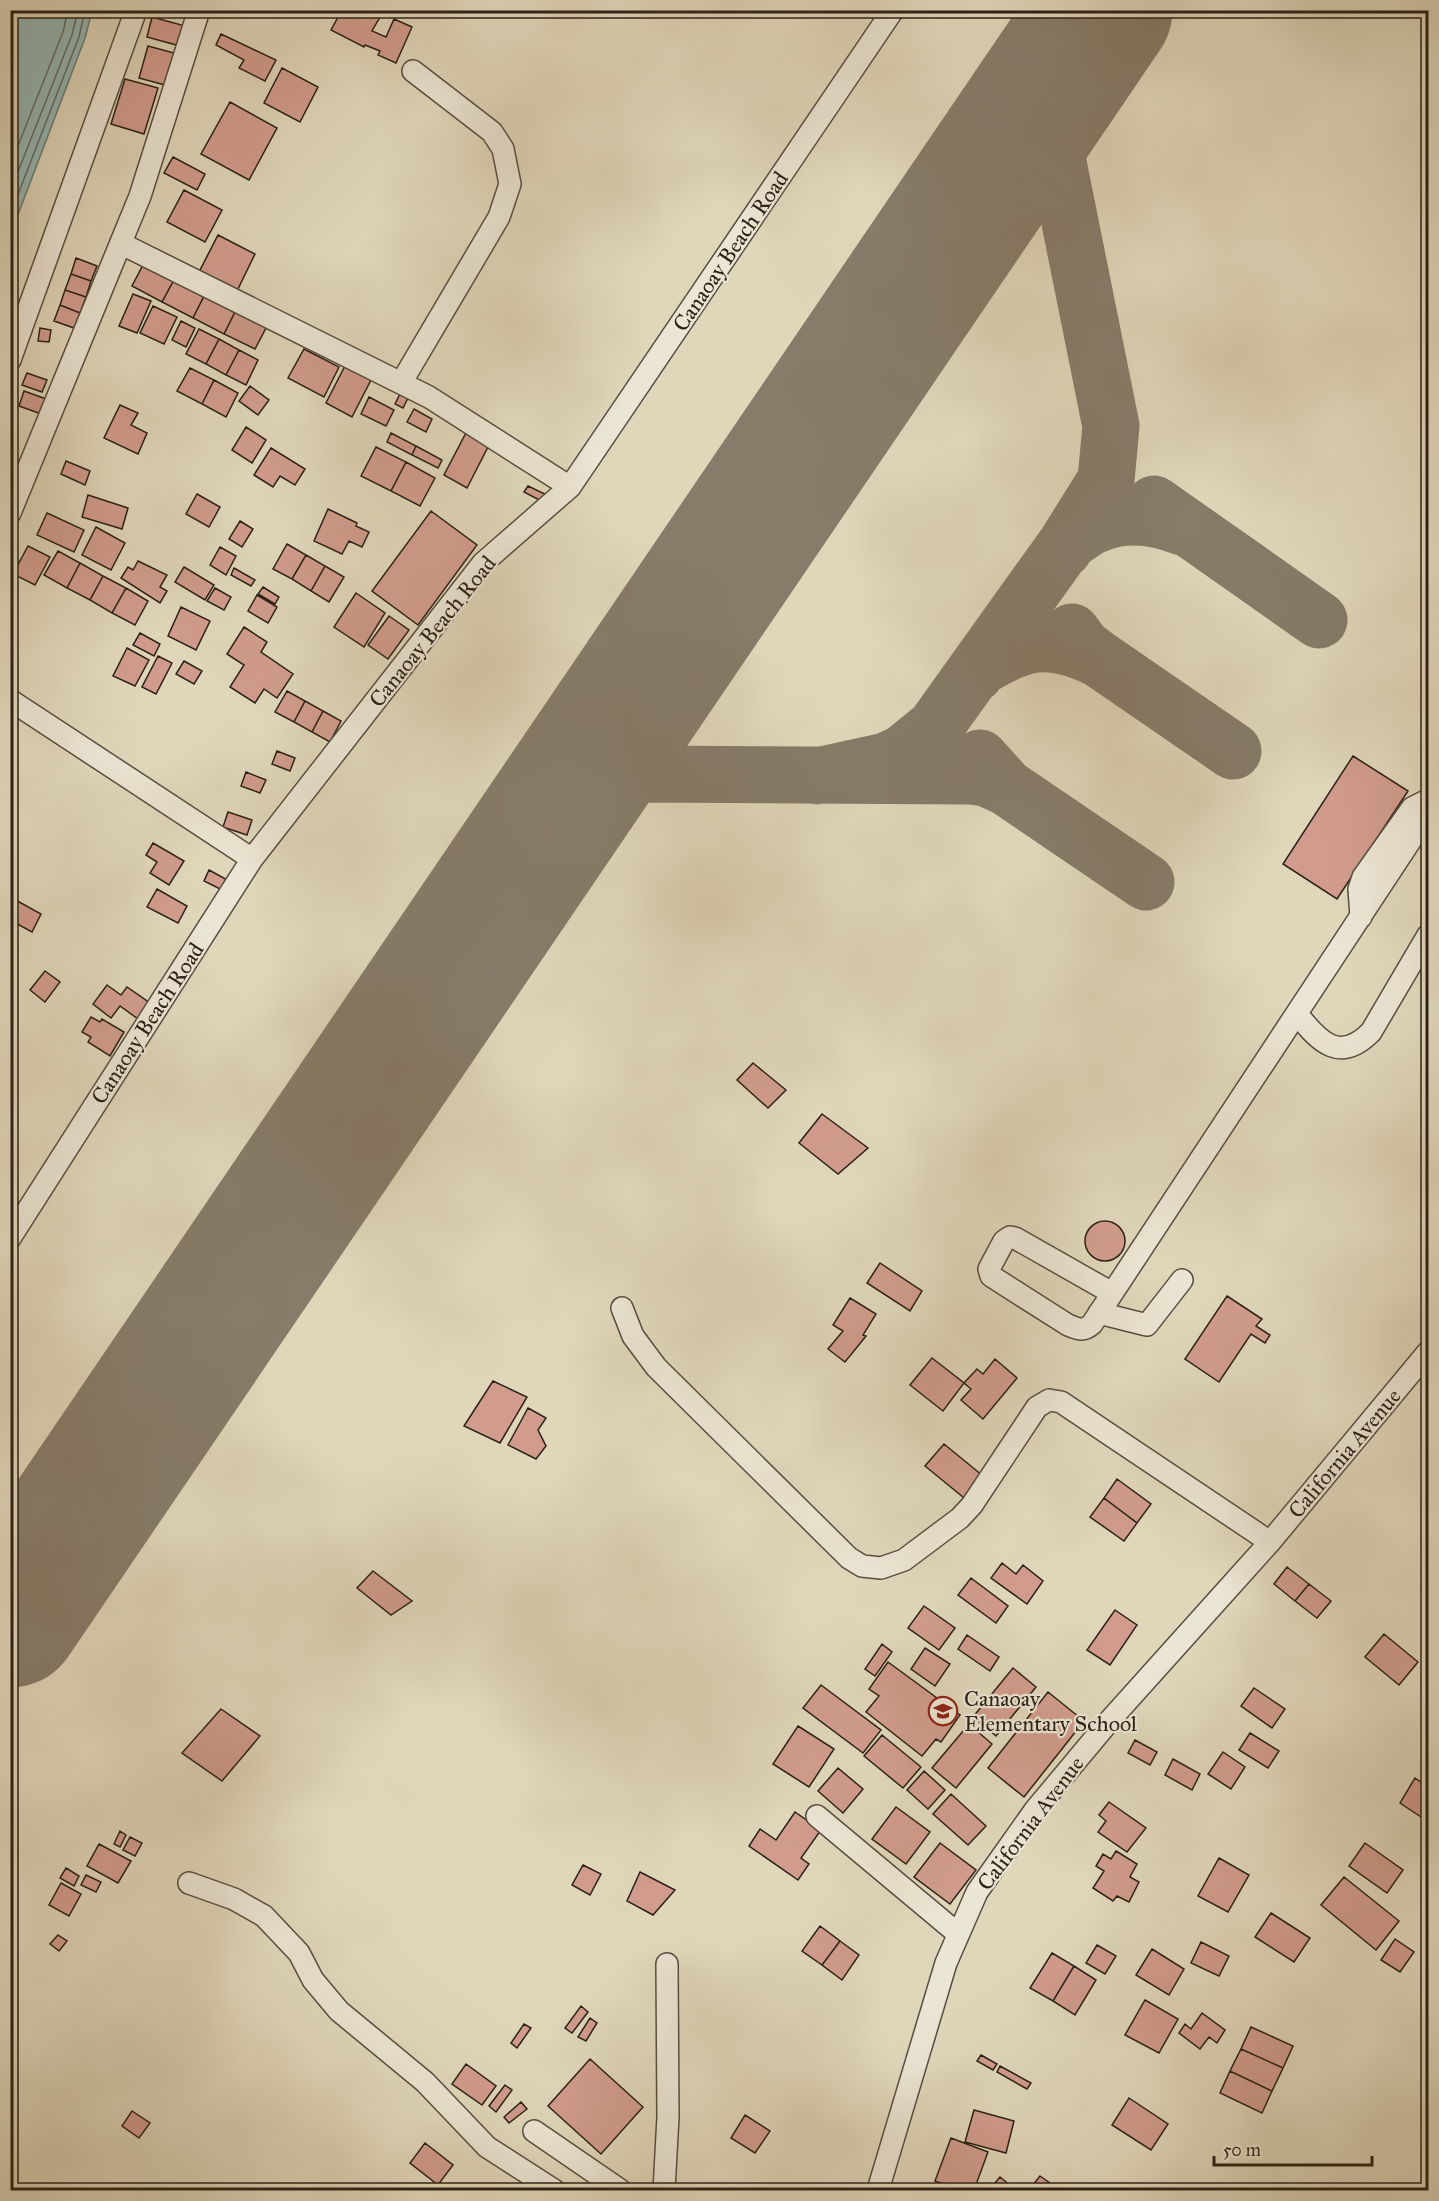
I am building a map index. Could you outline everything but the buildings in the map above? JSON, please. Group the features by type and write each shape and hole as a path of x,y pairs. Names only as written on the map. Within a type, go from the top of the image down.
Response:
{"street":[{"path":"10,360 136,10"},
{"path":"10,513 122,244 140,196 199,10"},
{"name":"Canaoay Beach Road","path":"10,1238 252,859 483,562 570,488 893,10"},
{"path":"401,383 499,217 510,184 503,149 492,132 413,71"},
{"path":"122,244 429,397 570,488"},
{"path":"10,700 252,859"},
{"path":"1361,917 1359,889 1363,877 1412,808 1428,800"},
{"path":"1112,1293 1010,1237 1004,1241 988,1269 992,1276 1079,1330 1086,1329 1092,1324 1298,1015 1428,814"},
{"path":"1298,1015 1323,1042 1335,1048 1348,1048 1362,1041 1371,1032 1428,935"},
{"path":"1100,1313 1147,1326 1182,1280"},
{"path":"622,1308 633,1336 656,1367 849,1558 862,1566 881,1568 904,1560 960,1518 994,1474 1037,1407 1049,1400 1061,1402 1270,1542"},
{"name":"California Avenue","path":"878,2190 946,1963 977,1892 1035,1810 1111,1719 1270,1542 1428,1352"},
{"path":"817,1816 957,1934"},
{"path":"189,1883 234,1899 264,1916 299,1953 313,1980 339,2011 425,2082 487,2147 554,2190"},
{"path":"664,2190 668,2117 667,1964"},
{"path":"534,2131 620,2190"}],"water":[{"path":"11,10 92,11 85,38 11,233"}],"taxiway":[{"path":"817,776 886,761 903,753 935,727 1066,544 1106,480 1111,426 1053,138 1054,96 1088,31"},
{"path":"989,177 1013,147 1029,138 1038,139 1047,146 1057,160"},
{"path":"1154,504 1319,620"},
{"path":"1064,549 1071,540 1093,526 1119,518 1159,520 1185,528"},
{"path":"1072,632 1083,647 1099,659 1233,751"},
{"path":"975,674 976,670 1008,652 1036,644 1065,646 1099,659"},
{"path":"630,705 616,739 618,756 634,769 649,774"},
{"path":"980,758 1006,787 1146,882"},
{"path":"554,817 577,798 597,786 649,774 971,776 986,778 1006,787"}],"runway":[{"path":"10,1617 1102,10"}],"place":[{"name":"Canaoay Elementary School","path":"943,1711"}]}
